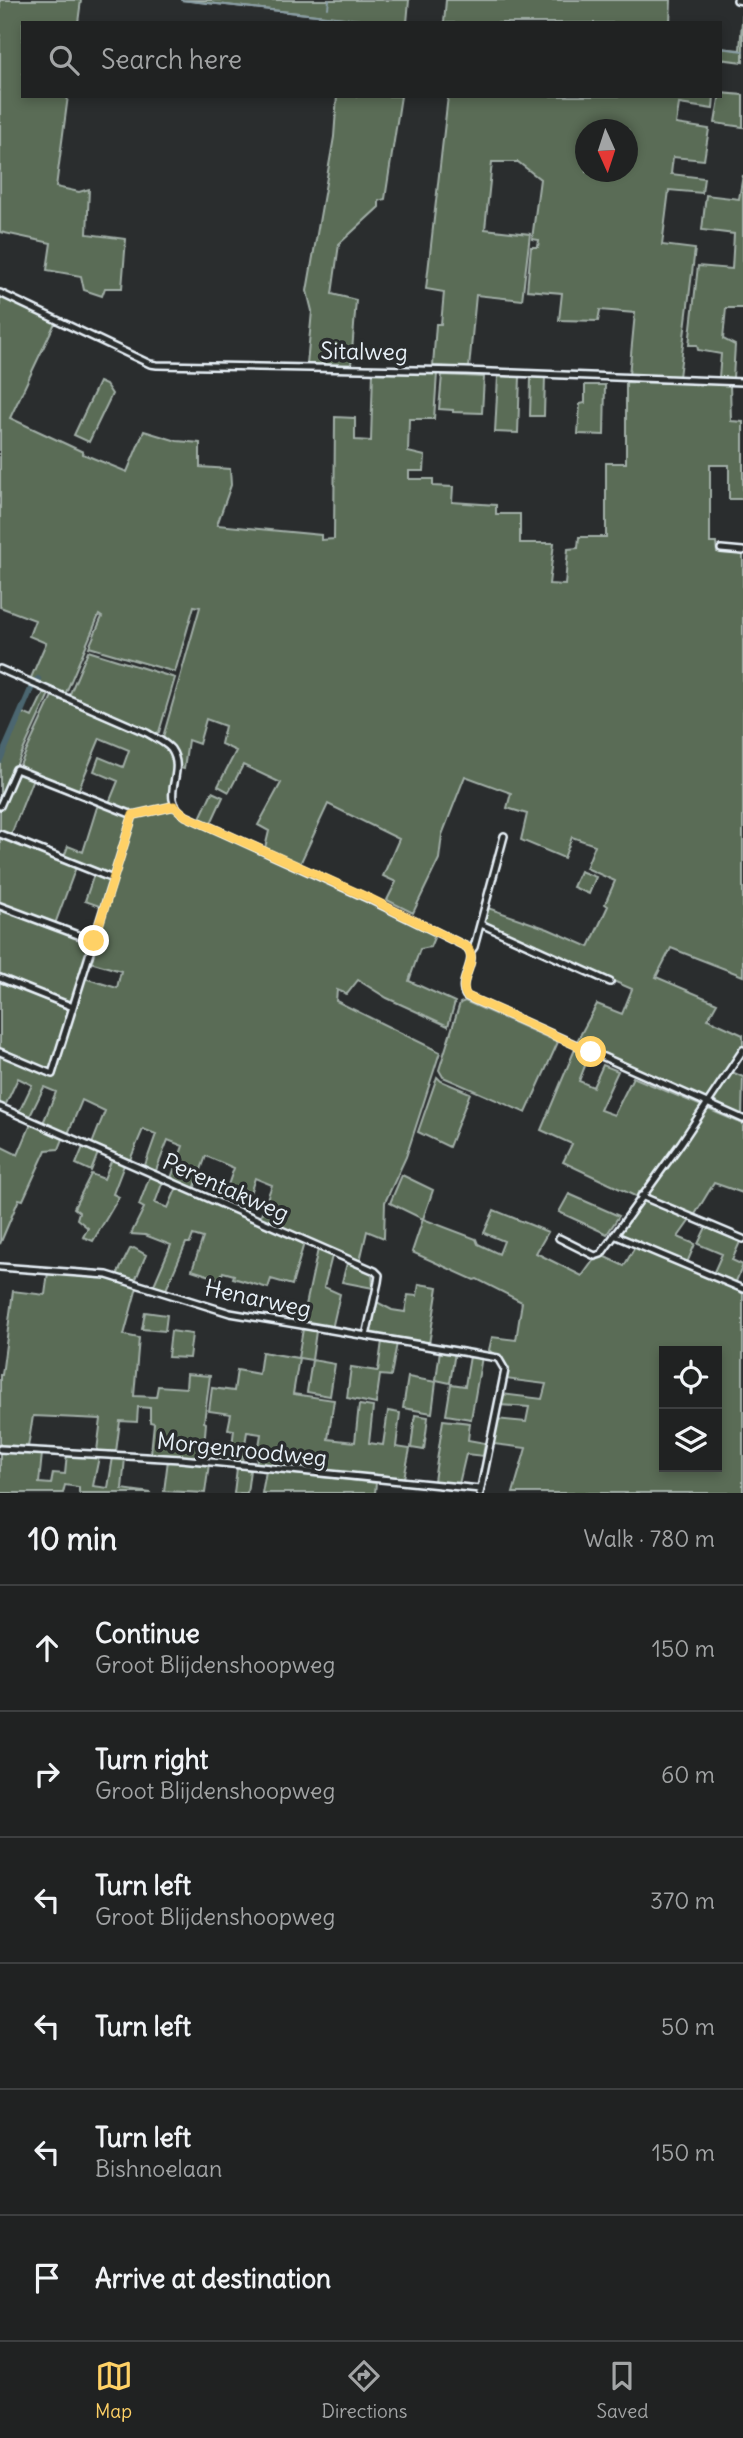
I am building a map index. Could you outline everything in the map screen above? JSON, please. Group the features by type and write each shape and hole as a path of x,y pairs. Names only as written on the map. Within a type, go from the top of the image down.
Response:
{"street":[{"path":"737,0 743,1"},
{"name":"Sitalweg","path":"0,293 157,365 465,370 743,382"},
{"path":"721,549 743,551"},
{"path":"0,669 166,744 176,761 172,799 174,806 186,816 369,898 471,951"},
{"path":"0,806 16,769 133,815 174,806"},
{"path":"0,1052 52,1074 133,815"},
{"path":"0,834 113,879"},
{"path":"504,836 463,985 467,996 743,1119"},
{"path":"0,906 94,941"},
{"path":"481,924 610,982"},
{"path":"0,978 73,1007"},
{"path":"559,1238 598,1255 708,1104 743,1050"},
{"name":"Perentakweg","path":"0,1107 375,1271 379,1275 366,1336"},
{"path":"641,1196 743,1239"},
{"path":"614,1234 743,1289"},
{"name":"Henarweg","path":"0,1267 107,1275 230,1313 493,1356 502,1363 505,1370 480,1491"},
{"name":"Morgenroodweg","path":"0,1449 181,1459 480,1491"}],"green space":[{"path":"0,0 81,0 78,21 21,21 21,98 68,98 56,187 79,192 89,189 87,234 126,239 122,288 105,288 102,296 84,290 81,276 47,270 51,243 0,232"},
{"path":"181,0 409,0 407,21 344,21 344,18"},
{"path":"446,0 671,0 670,21 444,21"},
{"path":"743,6 743,62 722,59 722,48 740,50"},
{"path":"722,93 743,95 743,127 715,123"},
{"path":"337,98 401,98 385,199 379,201 379,207 339,244 332,294 356,300 351,365 307,364 312,311 307,291 334,137"},
{"path":"448,98 714,98 713,109 679,104 676,124 709,129 704,160 673,157 671,174 704,178 702,193 669,190 662,245 695,249 679,377 629,375 635,313 600,310 598,321 559,320 562,293 527,290 531,247 538,247 539,240 532,239 540,179 518,162 492,162 485,229 530,234 522,300 476,295 469,368 433,366 436,324 441,324 444,292 426,289"},
{"path":"743,175 743,308 726,308 723,339 735,345 733,378 719,377 721,354 698,350 697,345 689,345 698,266 732,269 734,234 702,230 706,195 739,199"},
{"path":"0,295 55,323 10,418 127,472 144,431 177,441 200,443 200,467 230,469 231,485 217,525 321,535 321,540 334,539 335,417 355,418 355,440 371,441 373,371 437,373 434,419 409,419 408,452 425,456 424,471 409,471 409,479 433,479 433,486 453,487 452,502 496,505 496,514 520,514 520,543 554,543 549,584 565,585 568,549 578,548 579,537 606,537 606,463 626,463 626,382 730,384 731,421 743,422 743,499 729,499 729,465 710,465 710,543 716,543 717,552 743,553 743,976 671,948 656,977 717,1003 708,1019 743,1035 743,1045 710,1096 702,1098 576,1043 597,1004 622,1014 632,989 482,924 488,908 589,947 608,906 605,904 615,881 586,868 595,845 572,837 564,858 521,840 527,814 507,808 511,793 465,776 442,835 439,859 413,913 387,900 396,882 383,876 399,839 328,804 300,864 265,848 269,831 258,825 281,783 243,765 229,792 218,786 236,751 221,744 225,726 206,719 199,744 188,740 184,769 180,768 175,751 163,737 200,607 194,606 175,672 89,647 102,617 99,615 65,695 30,680 46,643 29,636 35,620 0,607"},
{"path":"442,375 484,377 482,413 439,409"},
{"path":"498,376 520,377 518,433 495,432"},
{"path":"545,376 544,416 530,416 531,377"},
{"path":"99,382 106,385 112,394 89,442 74,435"},
{"path":"585,385 605,385 604,435 578,434 580,404 585,403"},
{"path":"88,651 175,678 159,732 155,734 69,696"},
{"path":"44,692 49,694 0,801 0,760 21,712 32,717"},
{"path":"52,696 156,740 166,749 173,764 170,786 172,804 134,812 109,803 118,781 94,771 99,757 123,767 129,750 100,738 78,791 19,767"},
{"path":"17,771 33,778 11,835 0,831 0,811"},
{"path":"212,792 223,797 211,823 200,818"},
{"path":"98,804 130,817 112,876 64,857 68,846 83,852"},
{"path":"168,809 436,933 430,947 420,949 409,981 455,1002 448,1026 387,998 358,980 347,994 337,990 336,1001 440,1052 406,1157 385,1202 384,1238 367,1231 360,1261 260,1218 272,1185 255,1178 244,1212 222,1202 234,1168 206,1156 194,1189 171,1178 183,1146 168,1140 155,1173 144,1168 156,1134 143,1129 130,1160 92,1144 105,1111 82,1100 68,1134 43,1123 56,1092 44,1087 30,1116 19,1112 32,1085 18,1078 5,1106 0,1104 0,1054 52,1076 84,978 117,988 121,971 90,962 135,817"},
{"path":"0,836 76,867 55,924 0,903"},
{"path":"580,871 596,877 589,894 573,887"},
{"path":"94,874 110,880 102,907 85,901"},
{"path":"0,908 91,943 72,1004 0,975"},
{"path":"0,980 71,1008 51,1071 0,1050"},
{"path":"465,1001 558,1042 526,1113 443,1077 439,1070 460,1003"},
{"path":"575,1049 589,1056 579,1081 593,1087 603,1065 618,1071 600,1110 614,1115 633,1077 704,1107 637,1197 563,1162 572,1144 541,1130"},
{"path":"732,1072 743,1077 742,1116 712,1101"},
{"path":"437,1077 470,1093 449,1147 418,1132"},
{"path":"708,1109 743,1124 743,1193 714,1183 694,1216 645,1195"},
{"path":"31,1124 63,1139 59,1149 46,1150 23,1200 19,1199 0,1244 0,1146 18,1155"},
{"path":"83,1147 98,1153 91,1171 76,1164"},
{"path":"112,1159 124,1165 113,1194 119,1197 93,1241 83,1237 88,1228 77,1219 79,1212 74,1208 91,1174 104,1179"},
{"path":"402,1175 433,1190 423,1219 390,1203"},
{"path":"150,1176 163,1181 155,1203 168,1208 177,1187 304,1243 292,1285 271,1279 268,1288 233,1278 234,1275 223,1272 220,1279 192,1270 203,1238 193,1235 190,1243 186,1243 165,1292 153,1287 171,1245 145,1235 131,1234 144,1208 139,1205"},
{"path":"569,1194 619,1216 607,1234 559,1212"},
{"path":"642,1199 690,1220 678,1237 695,1244 687,1263 617,1234"},
{"path":"494,1210 548,1232 536,1253 582,1276 601,1255 624,1266 635,1247 743,1293 743,1493 513,1493 526,1448 493,1444 496,1419 526,1422 529,1407 499,1405 502,1394 542,1399 546,1384 505,1379 505,1363 489,1350 492,1337 516,1340 522,1302 477,1279 412,1252 423,1219 476,1239 478,1244 499,1254 504,1241 484,1233"},
{"path":"706,1227 740,1242 732,1260 743,1265 735,1284 713,1274 722,1254 698,1244"},
{"path":"134,1248 146,1255 135,1281 117,1275 130,1249"},
{"path":"318,1249 332,1256 324,1287 340,1294 332,1329 302,1324"},
{"path":"347,1263 372,1272 373,1288 342,1282"},
{"path":"48,1272 106,1275 137,1287 124,1335 139,1338 134,1396 156,1397 158,1386 186,1388 187,1374 210,1376 203,1458 151,1453 154,1423 150,1422 150,1408 138,1407 137,1422 120,1421 116,1452 97,1451 101,1419 33,1416 28,1447 0,1445 0,1375 13,1291 45,1295"},
{"path":"419,1284 438,1287 429,1344 368,1334 375,1301 392,1310 405,1312 408,1295 417,1296"},
{"path":"145,1312 167,1315 165,1331 142,1329"},
{"path":"303,1329 316,1331 312,1360 299,1358 293,1394 334,1400 328,1439 355,1442 359,1405 373,1407 369,1443 383,1445 388,1411 400,1413 396,1447 410,1449 404,1478 256,1464 261,1434 247,1432 242,1462 230,1461 234,1430 228,1429 231,1414 209,1411 212,1388 234,1391 237,1370 259,1374 262,1352 298,1358"},
{"path":"171,1331 192,1334 189,1358 168,1357"},
{"path":"382,1341 397,1343 391,1376 380,1375 376,1404 347,1398 351,1367 378,1371"},
{"path":"440,1350 455,1352 450,1383 436,1380"},
{"path":"470,1356 482,1357 471,1419 446,1415 451,1384 465,1386"},
{"path":"312,1360 335,1364 330,1396 307,1392"},
{"path":"408,1377 436,1382 432,1413 403,1408"},
{"path":"415,1415 428,1417 424,1450 411,1448"},
{"path":"443,1420 470,1423 468,1440 485,1443 483,1456 466,1454 459,1484 434,1481"},
{"path":"0,1451 42,1454 39,1483 51,1484 53,1473 65,1474 67,1453 99,1457 93,1486 108,1488 113,1457 125,1458 122,1489 151,1493 79,1493 79,1487 65,1485 63,1493 0,1493"},
{"path":"168,1460 209,1464 205,1493 164,1491"},
{"path":"237,1468 250,1470 247,1493 234,1493"},
{"path":"266,1471 376,1483 375,1493 262,1493"}],"waterway":[{"path":"181,0 370,21"},
{"path":"328,8 329,0"},
{"path":"722,48 743,51"},
{"path":"0,760 31,689"}],"route":[{"path":"94,941 133,815 174,806 186,816 369,898 467,947 471,951 471,957 463,990 467,996 591,1052"}]}
